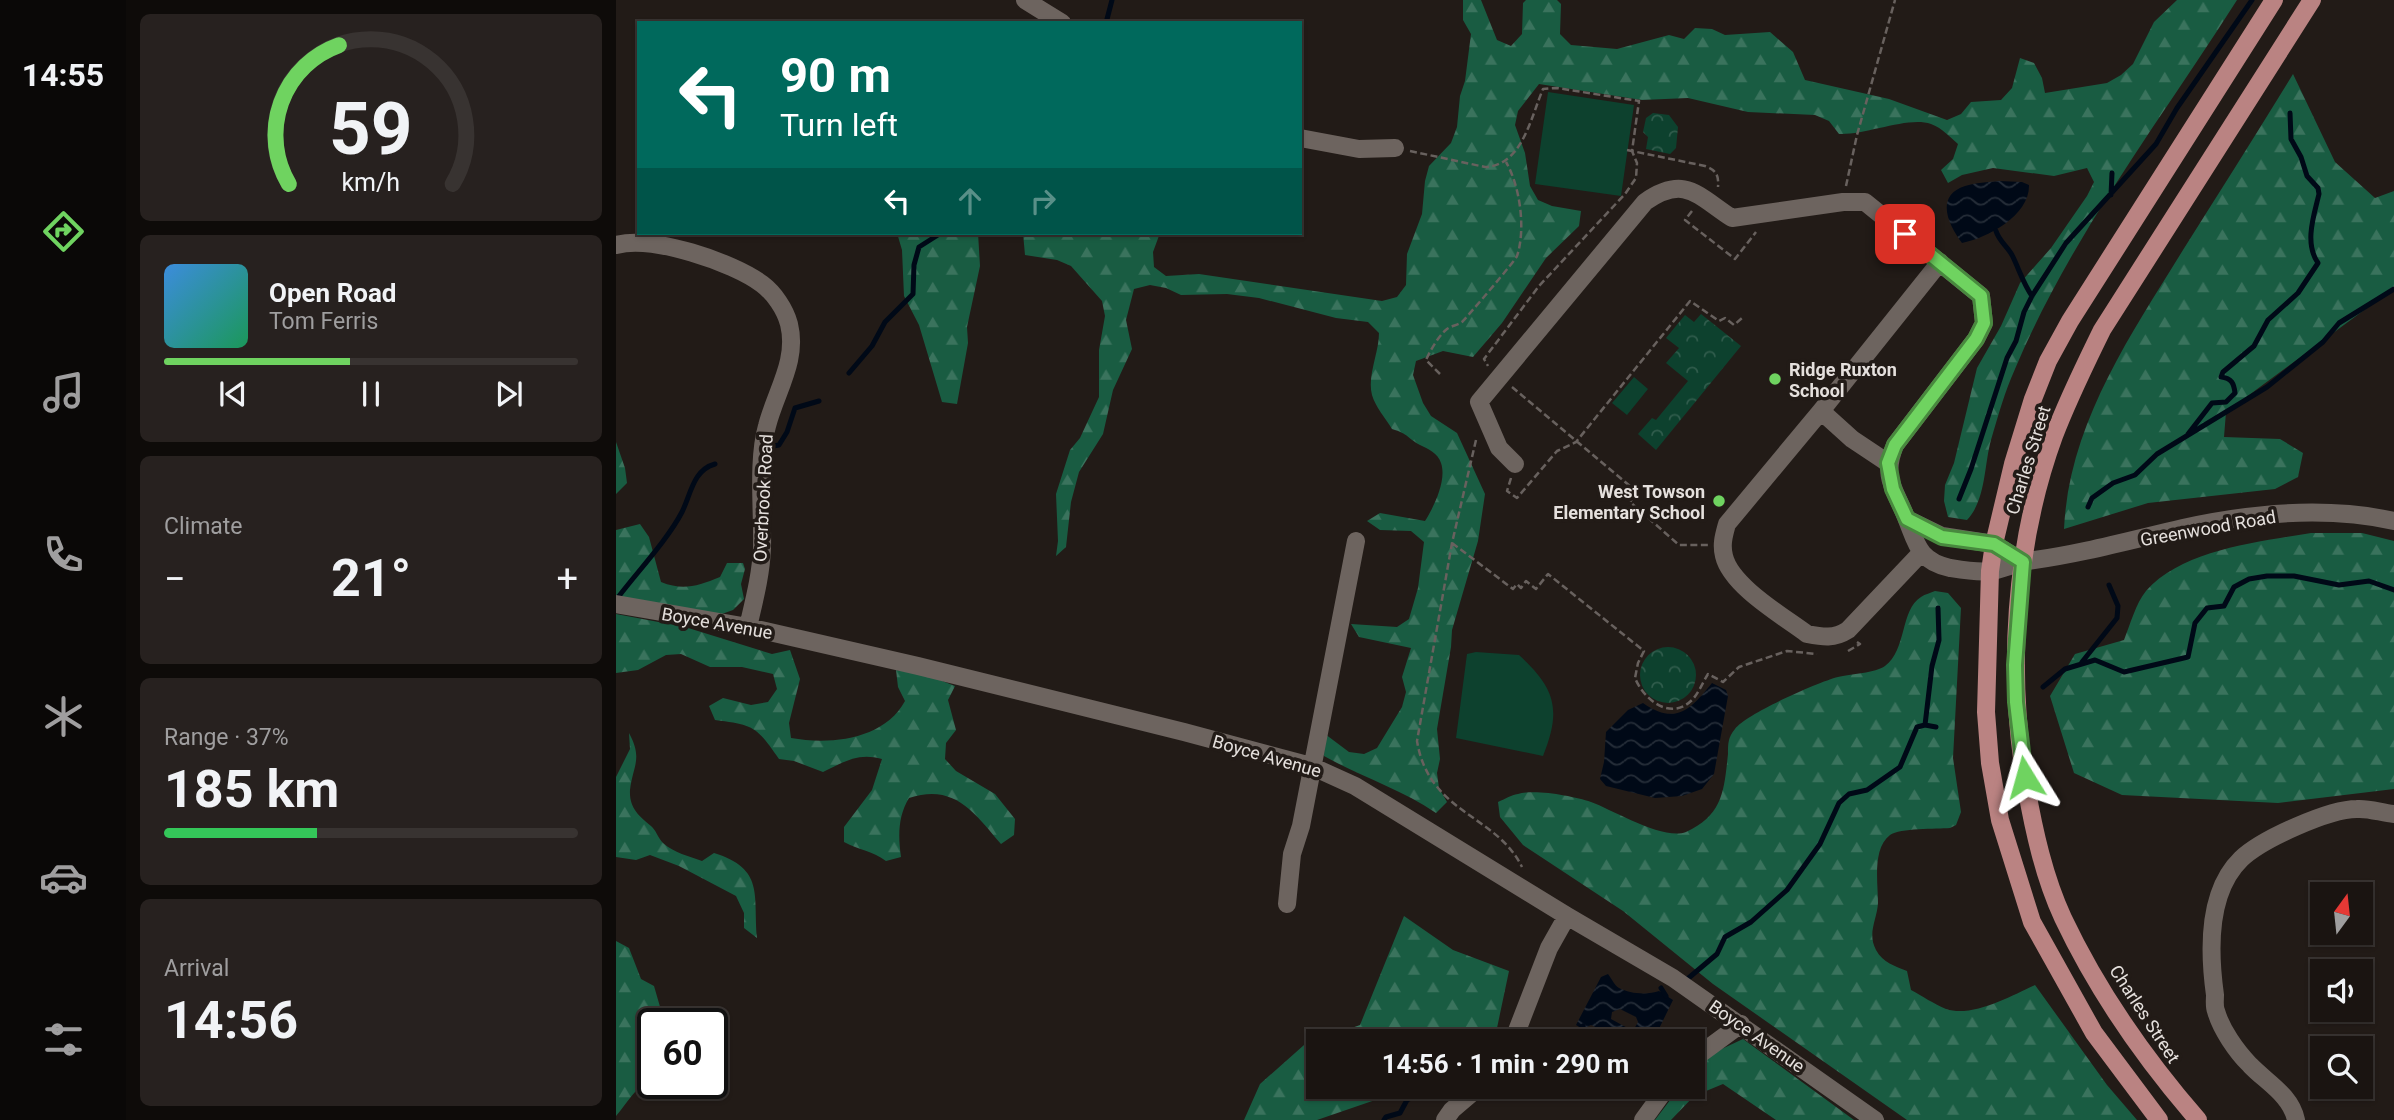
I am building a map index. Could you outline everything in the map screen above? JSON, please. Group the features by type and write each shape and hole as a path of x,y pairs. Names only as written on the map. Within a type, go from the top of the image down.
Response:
{"main road":[{"name":"Charles Street","path":"2158,1120 2094,1032 2060,975 2032,922 2016,874 2000,820 1990,763 1986,712 1990,571 1994,544 2024,428 2056,346 2274,0"},
{"name":"Charles Street","path":"2198,1120 2164,1081 2119,1017 2062,916 2044,866 2023,769 2016,702 2015,665 2023,562 2030,520 2053,439 2096,341 2312,0"}],"street":[{"path":"1025,0 1059,21"},
{"path":"1307,139 1359,149 1395,148"},
{"path":"1515,464 1499,449 1479,402 1645,202 1658,193 1677,188 1694,191 1732,218 1843,202 1864,202 1940,262 1981,296 1984,323 1976,339 1895,445 1888,463 1893,489 1921,553 1848,630 1836,638 1807,634 1741,584 1730,571 1724,557 1722,540 1727,524 1940,262"},
{"name":"Overbrook Road","path":"616,245 625,242 650,242 680,249 745,273 775,296 788,321 791,352 787,374 765,430 760,512 762,548 748,627"},
{"path":"1821,411 1852,439 1888,463"},
{"name":"Greenwood Road","path":"1921,553 1937,564 1949,568 1990,571 2023,562 2062,557 2186,527 2270,515 2342,513 2394,521"},
{"path":"1907,519 1942,537 1994,544 2023,562"},
{"path":"1287,904 1292,855 1301,826 1356,541"},
{"name":"Boyce Avenue","path":"616,604 748,627 982,681 1311,766 1355,786 1681,983 1875,1120"},
{"path":"2297,1120 2287,1099 2249,1065 2216,1010 2210,949 2216,906 2228,878 2241,859 2278,835 2316,819 2357,808 2394,814"},
{"path":"1518,1029 1549,948 1567,916"},
{"path":"1705,1050 1741,1024"},
{"path":"1445,1120 1465,1099"},
{"path":"1643,1120 1658,1099"}],"path":[{"path":"1857,135 1895,0"},
{"path":"1395,148 1485,167 1497,167 1506,162 1528,130 1543,89 1557,88 1639,101 1632,151 1637,163 1636,178 1625,194 1539,286 1484,359 1490,369 1637,492 1630,502 1679,545 1708,545"},
{"path":"1627,150 1713,169 1718,176 1717,194 1707,201"},
{"path":"1440,374 1426,360 1430,351 1448,328 1462,322 1517,257 1520,222 1517,186 1506,162"},
{"path":"1515,464 1507,491 1517,498 1557,451 1576,442 1690,301 1719,321 1725,318 1734,325 1742,318"},
{"path":"1491,431 1476,438 1471,452 1417,741 1419,756 1434,785 1517,857 1524,871 1526,891"},
{"path":"1452,543 1513,589 1517,584 1521,588 1526,581 1536,589 1548,574 1644,651 1637,663 1634,678 1648,700 1660,707 1679,707 1692,700 1708,674 1723,682 1739,667 1787,651 1824,654"},
{"path":"1842,652 1860,644 1853,638"}],"green space":[{"path":"1463,0 1481,0 1497,40 1511,46 1522,34 1523,3 1526,0 1557,0 1561,4 1560,34 1571,45 1617,49 1669,35 1684,39 1695,28 1712,29 1725,35 1770,32 1793,52 1805,80 1889,99 1947,120 1961,114 1971,102 2001,100 2012,88 2020,58 2034,63 2042,78 2045,93 2107,83 2133,64 2154,22 2177,0 2237,0 2118,180 2062,272 2037,320 2005,395 1991,440 1978,503 1967,520 1948,517 1944,501 1945,485 1954,463 1977,368 2001,326 2020,283 2051,248 2087,196 2094,182 2087,168 2054,176 1993,168 1962,175 1948,183 1941,170 1953,159 1958,144 1931,124 1911,122 1839,134 1829,121 1815,115 1748,112 1688,98 1642,100 1539,84 1518,111 1515,125 1525,153 1530,186 1538,200 1552,206 1581,211 1579,226 1546,258 1502,323 1473,357 1443,351 1416,361 1413,375 1431,416 1457,433 1485,494 1478,541 1452,630 1437,729 1439,788 1447,802 1436,813 1324,756 1325,734 1349,752 1364,754 1377,748 1402,707 1406,692 1402,677 1411,648 1359,637 1351,624 1397,627 1409,619 1418,588 1424,542 1411,531 1380,530 1367,521 1380,513 1425,521 1441,485 1442,470 1438,457 1405,434 1392,429 1373,399 1371,380 1379,333 1368,322 1336,318 1259,298 1227,294 1181,295 1150,285 1134,289 1126,320 1132,349 1113,390 1103,434 1079,472 1071,502 1066,547 1056,556 1056,494 1070,450 1080,438 1099,397 1099,350 1105,316 1102,301 1071,266 1057,260 1025,255 1023,235 1159,235 1153,252 1154,267 1166,276 1199,274 1382,301 1397,297 1406,285 1407,254 1422,214 1429,166 1451,143 1457,127 1471,34 1463,20"},
{"path":"2293,74 2335,162 2375,198 2394,191 2394,288 2226,412 2224,437 2280,439 2303,453 2298,477 2275,489 2148,503 2064,529 2068,490 2077,453 2090,417 2123,348"},
{"path":"1548,92 1634,105 1621,196 1535,184"},
{"path":"1653,113 1669,115 1678,127 1676,148 1670,154 1646,149 1648,137 1643,132 1646,118"},
{"path":"898,235 978,235 980,266 967,327 968,343 957,404 942,402 919,325 904,296 902,250"},
{"path":"1701,314 1741,346 1656,450 1638,434 1652,418 1656,420 1688,381 1666,363 1679,348 1666,338 1685,315 1694,322"},
{"path":"1634,377 1648,389 1627,415 1612,403"},
{"path":"616,442 627,483 616,494"},
{"path":"640,524 649,537 661,582 684,587 697,585 720,577 727,563 743,563 745,569 741,584 744,599 733,610 719,615 616,597 616,530"},
{"path":"2311,533 2362,533 2394,541 2394,789 2278,803 2122,795 2074,773 2050,696 2075,654 2124,640 2142,596 2180,565 2246,544"},
{"path":"1935,591 1948,593 1961,608 1953,758 1961,812 1956,825 1950,828 1902,831 1890,835 1884,841 1878,857 1878,903 1872,932 1873,944 1886,961 1907,971 1911,990 1946,1009 1968,1011 2003,1000 2035,985 2107,1085 2137,1120 1907,1120 1713,984 1623,911 1523,845 1500,817 1498,802 1525,793 1544,793 1591,802 1652,829 1677,834 1686,832 1708,818 1719,800 1725,779 1729,741 1735,729 1767,707 1815,685 1885,666 1897,650 1914,603"},
{"path":"616,614 685,627 772,654 790,650 800,679 789,723 791,738 839,740 870,732 884,724 896,714 905,701 898,687 896,670 927,675 955,686 948,700 956,730 946,743 945,759 956,771 995,794 1015,819 1014,835 1001,844 962,803 939,794 925,794 909,798 903,812 899,834 901,857 886,861 844,842 844,827 872,790 882,759 858,757 823,772 794,761 779,759 753,729 715,720 709,706 723,698 751,705 768,702 777,689 773,674 742,667 710,667 681,654 666,655 638,670 616,673"},
{"path":"1668,647 1679,649 1688,655 1694,664 1694,686 1688,695 1679,701 1668,703 1657,701 1648,695 1642,686 1640,675 1642,664 1648,655 1657,649"},
{"path":"1476,652 1519,655 1541,678 1552,700 1553,712 1549,740 1543,756 1456,738 1467,654"},
{"path":"629,733 636,756 630,790 631,802 636,811 663,843 672,849 702,861 714,853 742,867 753,885 757,938 744,928 744,913 736,896 679,866 650,855 636,860 616,857 616,777 630,749"},
{"path":"1404,916 1453,950 1509,971 1496,1029 1349,1029 1360,1025"},
{"path":"616,941 629,948 641,979 654,986 660,1008 637,1008 637,1090 616,1116"},
{"path":"1743,1039 1854,1120 1776,1120 1723,1084 1705,1091 1705,1060 1711,1054"},
{"path":"1306,1044 1306,1099 1378,1099 1317,1120 1244,1120 1260,1084"},
{"path":"1671,1099 1691,1099 1671,1120 1655,1120"}],"water":[{"path":"1999,181 2029,185 2023,206 1995,230 1962,243 1949,220 1947,204 1950,197 1965,186"},
{"path":"1712,683 1726,690 1728,696 1714,774 1702,789 1682,796 1655,798 1606,786 1600,779 1606,732 1628,710 1643,703 1655,710 1674,714 1690,707"},
{"path":"1608,974 1623,990 1639,993 1659,991 1673,1000 1659,1029 1634,1029 1638,1022 1636,1017 1620,1009 1612,1012 1611,1019 1629,1029 1600,1029 1591,1025 1583,1029 1576,1025 1601,977"}],"waterway":[{"path":"1107,21 1112,0"},
{"path":"1959,499 2007,358 2032,296 2066,243 2156,144 2177,108 2252,0"},
{"path":"2188,434 2212,403 2226,402 2235,393 2232,382 2221,377 2223,372 2254,346 2268,320 2298,293 2318,263 2311,238 2318,188 2307,176 2291,139 2290,113"},
{"path":"2111,195 2112,173"},
{"path":"1996,231 2012,255 2032,296"},
{"path":"849,373 872,346 885,322 913,294 914,265 919,247 938,235"},
{"path":"2088,507 2092,498 2113,483 2135,475 2157,454 2267,387 2323,342 2339,323 2394,289"},
{"path":"767,447 779,445 787,432 795,408 819,401"},
{"path":"619,596 676,522 697,477 715,464"},
{"path":"2043,687 2065,669 2095,660 2124,672 2188,657 2195,623 2207,608 2224,606 2234,587 2249,579 2294,576 2339,585 2369,581 2394,590"},
{"path":"2082,662 2117,618 2118,606 2109,585"},
{"path":"1925,725 1932,666 1939,640 1938,608"},
{"path":"1685,981 1717,954 1725,937 1751,922 1787,890 1820,844 1839,803 1849,794 1867,790 1900,767 1917,727 1936,727"},
{"path":"1661,988 1666,996"},
{"path":"1580,1029 1583,1026"},
{"path":"1384,1120 1400,1113 1409,1099"}],"place":[{"name":"Ridge Ruxton School","path":"1775,379"},
{"name":"West Towson Elementary School","path":"1719,501"}],"route":[{"path":"1905,234 1981,296 1984,323 1976,339 1895,445 1888,463 1893,489 1907,519 1942,537 1994,544 2023,562 2015,665 2016,702 2025,777"}]}
